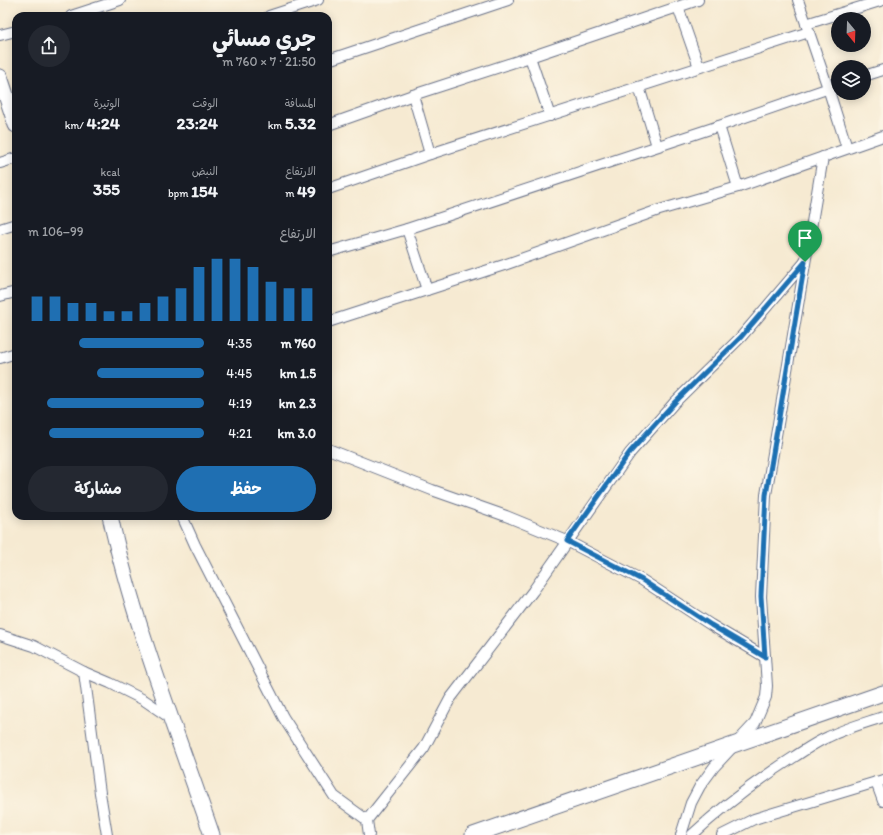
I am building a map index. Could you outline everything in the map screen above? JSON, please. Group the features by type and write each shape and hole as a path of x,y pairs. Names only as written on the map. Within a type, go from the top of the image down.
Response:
{"main road":[{"path":"0,77 12,112"},
{"path":"111,520 122,568 141,629 212,835"},
{"path":"473,835 883,693"}],"street":[{"path":"83,12 120,0"},
{"path":"281,12 318,0"},
{"path":"332,59 508,0"},
{"path":"332,124 698,0"},
{"path":"798,0 807,28 831,82"},
{"path":"332,188 430,154 699,67 883,0"},
{"path":"678,7 699,67"},
{"path":"0,35 12,33"},
{"path":"530,57 550,116"},
{"path":"871,74 883,70"},
{"path":"639,87 657,146"},
{"path":"332,251 407,229 831,88"},
{"path":"413,95 430,154"},
{"path":"836,100 847,148"},
{"path":"719,126 738,187"},
{"path":"332,321 511,262 656,211 738,187 883,136"},
{"path":"681,835 691,803 700,786 734,744 746,734 755,723 766,697 767,686 761,596 766,495 822,157"},
{"path":"0,163 12,159"},
{"path":"0,229 12,225"},
{"path":"407,229 427,290"},
{"path":"369,835 367,820 424,748 450,699 533,591 630,452 675,402 741,337 805,262"},
{"path":"0,296 12,293"},
{"path":"0,358 12,354"},
{"path":"332,452 432,490 506,516 567,541 642,580 711,625 765,657"},
{"path":"184,520 282,717 334,796 367,820"},
{"path":"0,635 34,646 84,672 110,683 144,700 172,720"},
{"path":"84,672 107,835"},
{"path":"692,835 711,816 771,771 827,737 883,717"},
{"path":"722,835 754,819 880,781 883,801"}],"route":[{"path":"805,262 766,495 761,596 765,657 711,625 642,580 567,541 630,452 675,402 741,337 805,262"}]}
